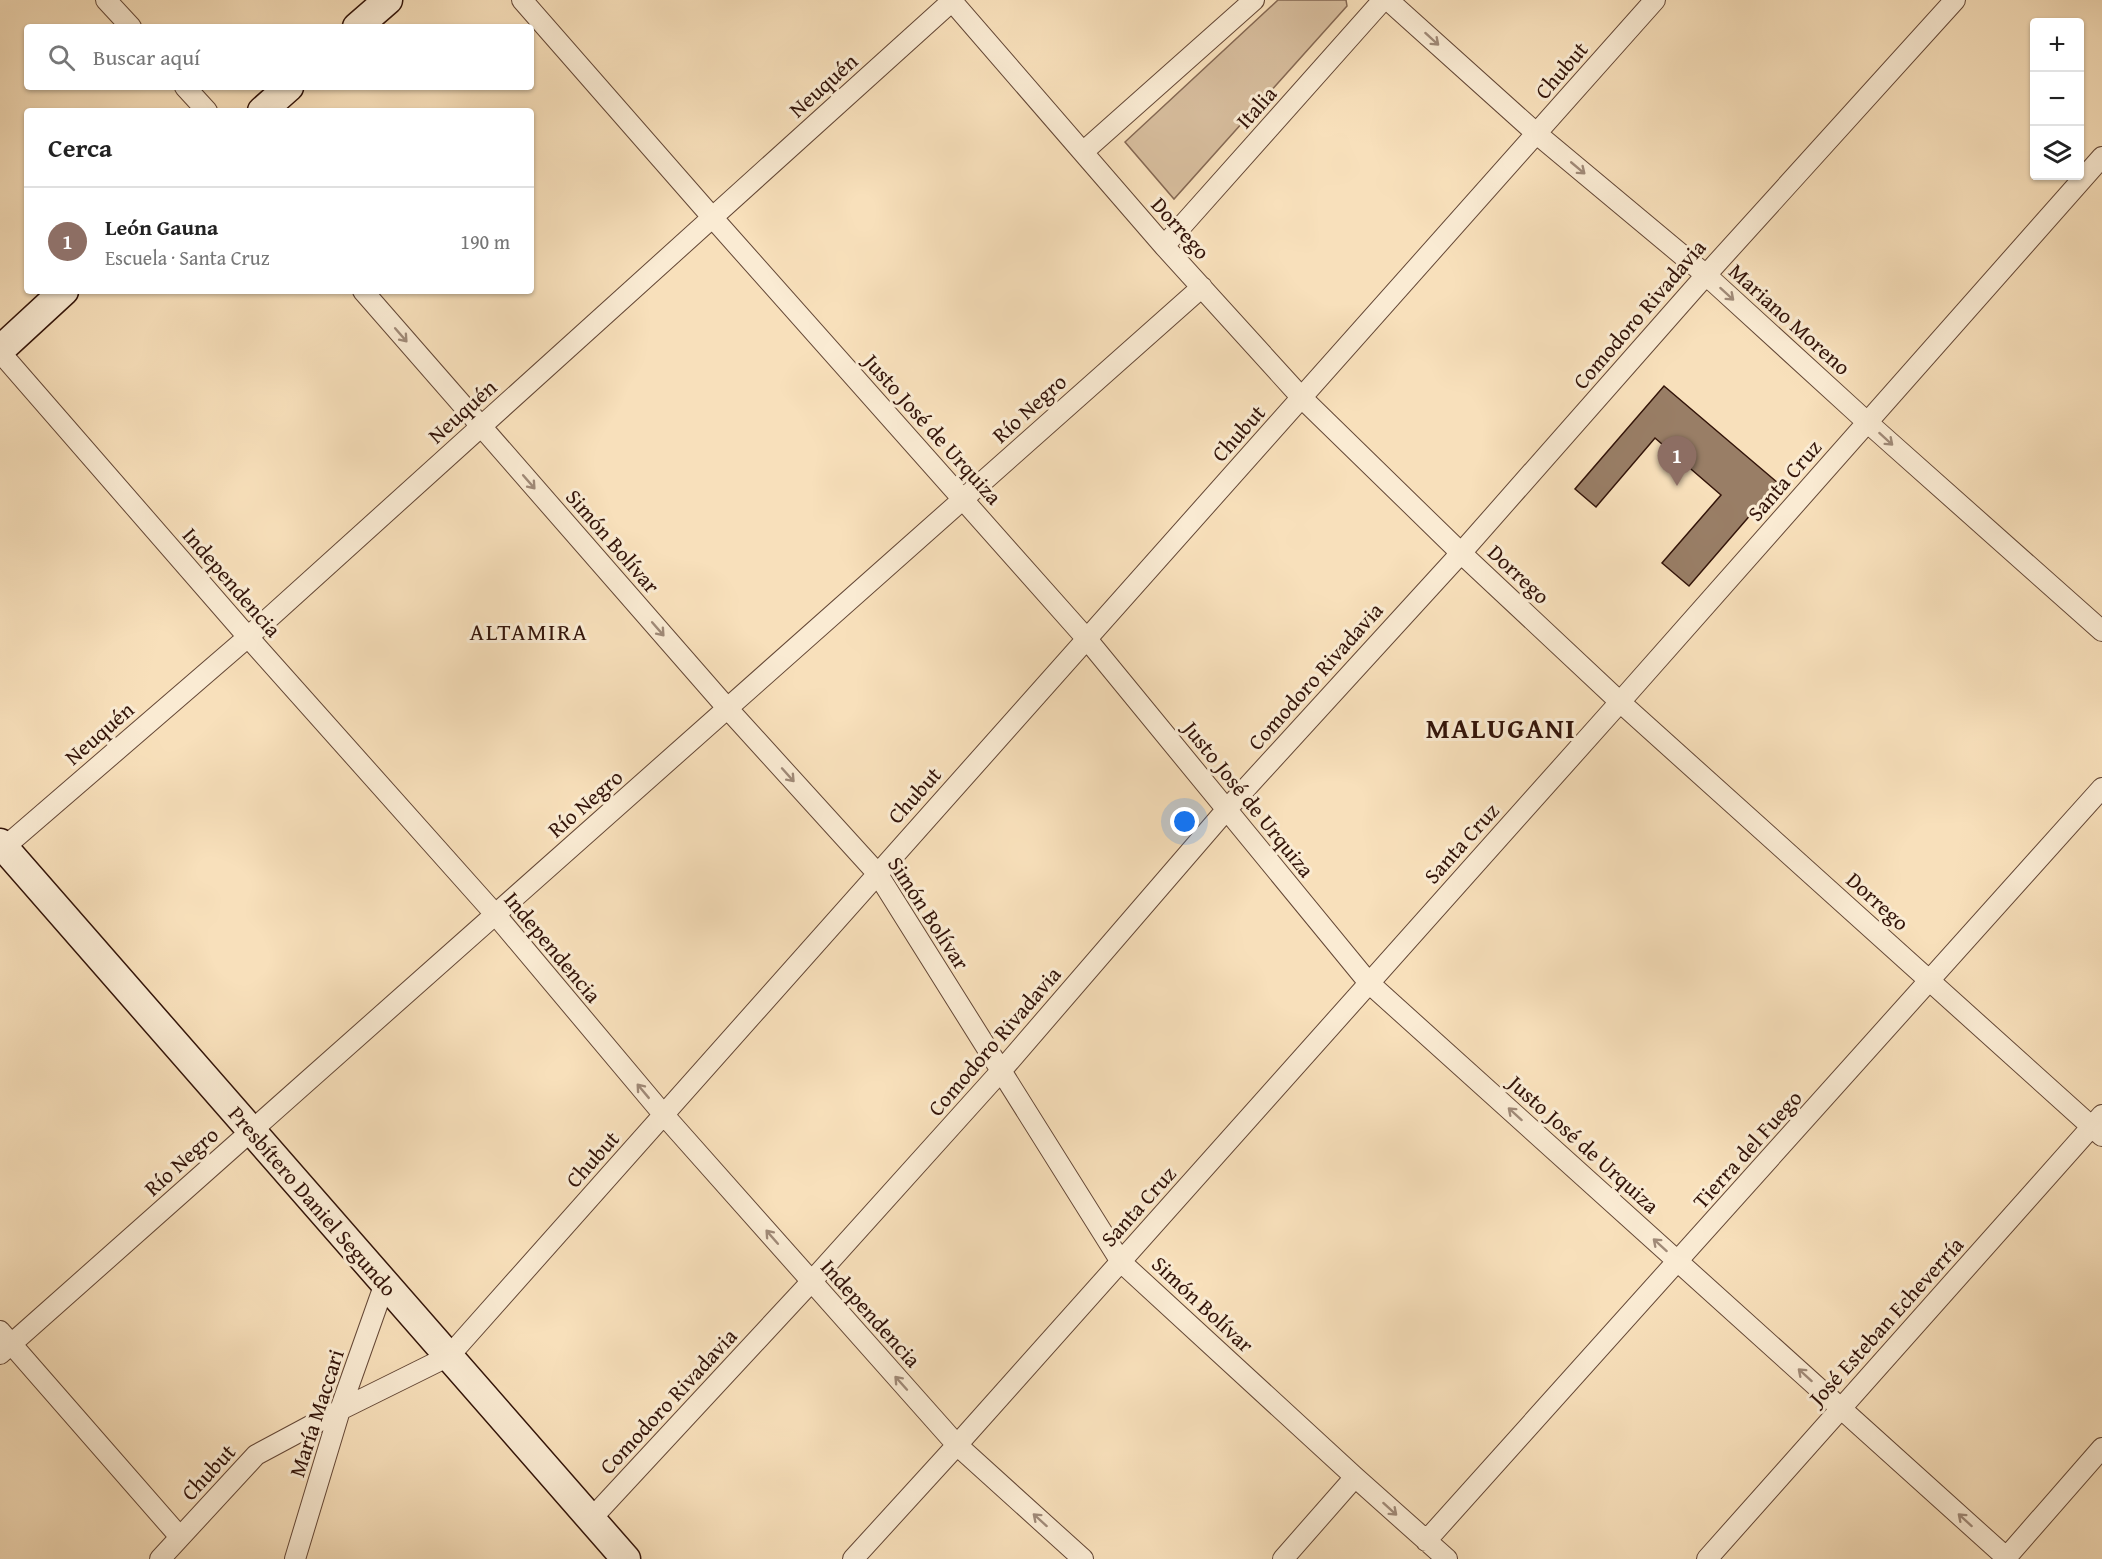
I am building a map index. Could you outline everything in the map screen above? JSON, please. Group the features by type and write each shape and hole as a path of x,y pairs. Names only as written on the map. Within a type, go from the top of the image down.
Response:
{"main road":[{"path":"360,24 387,0"},
{"path":"266,108 286,90"},
{"path":"0,351 61,294"},
{"name":"Presbítero Daniel Segundo","path":"1,847 627,1559"}],"street":[{"path":"106,0 128,24"},
{"name":"Justo José de Urquiza","path":"522,0 1086,638 1369,982 2007,1558"},
{"name":"Italia","path":"1164,246 1383,0"},
{"name":"Mariano Moreno","path":"1388,0 1537,134 1706,275 2102,631"},
{"name":"Chubut","path":"160,1559 256,1455 449,1356 1655,0"},
{"name":"Comodoro Rivadavia","path":"591,1519 811,1282 1001,1071 1227,809 1461,552 1706,275 1955,0"},
{"name":"Neuquén","path":"1,847 248,637 951,1"},
{"name":"Dorrego","path":"951,1 1164,246 1302,398 1620,702 1929,980 2098,1126"},
{"path":"1083,152 1241,4"},
{"path":"188,90 204,108"},
{"name":"Santa Cruz","path":"853,1559 1620,702 2102,157"},
{"name":"Río Negro","path":"4,1343 251,1131 1202,286"},
{"name":"Simón Bolívar","path":"366,294 728,709 877,873 1121,1262 1447,1559"},
{"name":"Independencia","path":"0,351 248,637 495,914 663,1114 957,1445 1083,1559"},
{"name":"Tierra del Fuego","path":"1426,1540 2102,788"},
{"name":"José Esteban Echeverría","path":"1707,1559 1841,1407 2098,1126"},
{"name":"María Maccari","path":"295,1559 340,1410 385,1283"},
{"path":"4,1343 180,1537"},
{"path":"2007,1558 2102,1448"},
{"path":"1283,1559 1355,1477"}],"shaded area":[{"path":"1278,0 1346,0 1347,6 1174,199 1125,142"}],"building":[{"path":"1664,386 1778,483 1689,586 1662,563 1721,495 1655,438 1596,507 1575,489"}],"place":[{"name":"León Gauna","path":"1677,486"}],"district":[{"name":"ALTAMIRA","path":"529,632"},
{"name":"MALUGANI","path":"1501,728"}]}
